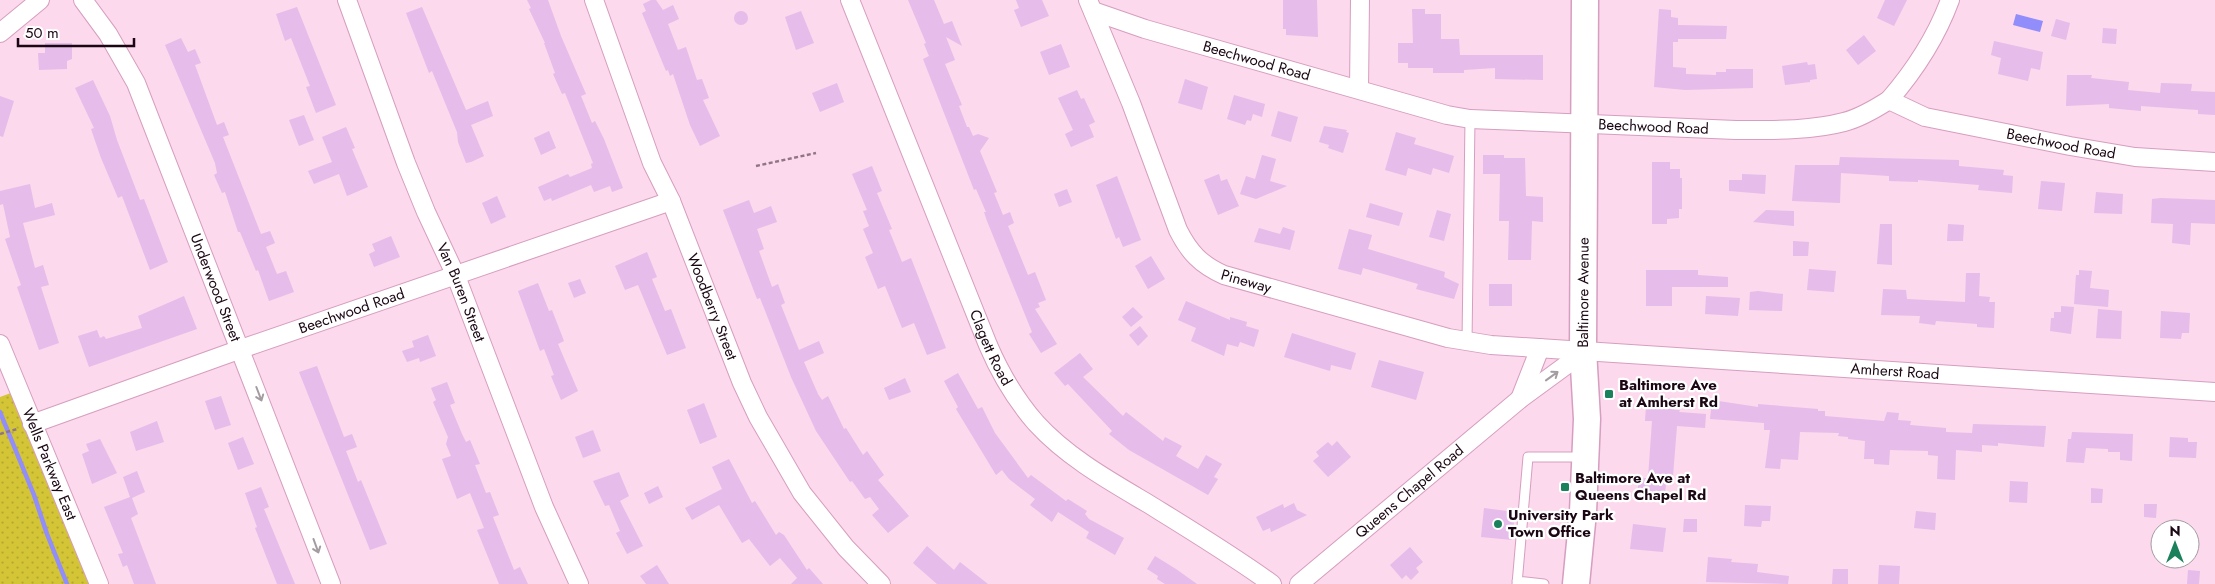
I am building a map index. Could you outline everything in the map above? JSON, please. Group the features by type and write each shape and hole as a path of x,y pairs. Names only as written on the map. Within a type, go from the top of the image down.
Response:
{"main road":[{"name":"Baltimore Avenue","path":"1576,584 1587,420 1578,350 1585,123 1585,0"}],"street":[{"path":"0,33 40,0"},
{"name":"Underwood Street","path":"83,0 108,34 136,83 331,584"},
{"name":"Van Buren Street","path":"347,0 406,163 456,276 544,507 579,584"},
{"name":"Woodberry Street","path":"594,0 643,140 671,201 742,383 758,417 807,500 846,548 881,584"},
{"name":"Clagett Road","path":"850,0 988,345 997,365 1023,406 1053,440 1102,477 1222,550 1272,584"},
{"path":"1359,89 1360,0"},
{"path":"1889,100 1909,77 1934,37 1950,0"},
{"name":"Beechwood Road","path":"1091,6 1145,29 1470,119 1728,130 1777,129 1844,122 1872,111 1889,100 1925,117 2070,146 2134,157 2215,162"},
{"name":"Pineway","path":"1091,6 1131,103 1178,230 1187,248 1196,259 1224,275 1467,342 1578,350"},
{"name":"Beechwood Road","path":"26,426 241,349 671,201"},
{"name":"Wells Parkway East","path":"0,344 26,426 99,584"},
{"name":"Queens Chapel Road","path":"1520,399 1540,348"},
{"name":"Amherst Road","path":"1578,350 2215,392"},
{"name":"Queens Chapel Road","path":"1299,584 1520,399 1576,358 1578,350"}],"lane":[{"path":"1467,342 1470,119"},
{"path":"1544,584 1517,583 1528,457 1586,457"}],"path":[{"path":"756,166 816,153"},
{"path":"0,434 26,426"}],"shaded area":[{"path":"2016,14 2043,21 2040,32 2013,25"},
{"path":"19,390 99,584 0,584 0,397"}],"building":[{"path":"527,0 548,0 586,94 581,96 592,123 595,121 604,139 623,188 612,192 610,186 594,192 591,185 552,201 551,198 544,201 538,187 568,174 570,177 592,168 591,164 593,163 565,93 562,94 553,74 555,73 545,43 529,9 531,8"},
{"path":"656,0 663,10 673,5 679,19 668,24 678,50 686,47 697,80 702,79 709,98 703,100 720,136 700,146 690,125 673,74 670,76 668,70 666,71 642,13 646,11 643,4"},
{"path":"908,0 934,0 944,24 952,21 962,46 946,37 955,60 945,64 962,105 959,106 967,127 969,127 973,136 978,134 989,138 980,151 997,192 994,193 1003,215 1010,212 1014,223 1008,226 1028,275 1035,272 1046,300 1038,303 1040,307 1035,309 1057,344 1041,353 1029,334 1032,332 987,221 984,212 986,212 976,189 974,190 923,59 929,56 924,44 926,43"},
{"path":"1016,0 1042,0 1049,16 1021,27 1014,10 1019,8"},
{"path":"1283,0 1317,0 1318,37 1286,35 1286,29 1283,29"},
{"path":"1885,0 1907,0 1894,26 1877,18"},
{"path":"297,7 336,105 316,113 306,87 310,86 291,38 285,41 276,14"},
{"path":"422,7 466,110 488,101 493,116 471,125 484,156 471,162 466,163 458,142 457,132 432,71 429,73 406,13"},
{"path":"1412,9 1425,9 1425,14 1441,14 1441,39 1459,39 1460,55 1543,55 1543,80 1495,79 1495,68 1464,70 1464,73 1433,73 1433,68 1408,68 1408,63 1398,63 1398,43 1413,43"},
{"path":"1659,9 1671,10 1671,17 1678,18 1678,25 1727,26 1726,39 1678,39 1678,42 1673,42 1673,67 1686,68 1686,74 1716,75 1716,72 1726,72 1726,69 1753,69 1753,88 1685,90 1654,87"},
{"path":"741,11 746,13 748,18 746,23 741,25 736,23 734,18 736,13"},
{"path":"801,11 814,43 796,50 785,17"},
{"path":"2056,19 2070,23 2066,40 2051,36"},
{"path":"2103,28 2117,29 2116,44 2102,43"},
{"path":"1864,35 1876,51 1858,65 1846,50"},
{"path":"181,38 188,52 195,49 201,63 195,65 217,125 224,122 229,135 223,137 261,234 270,231 275,243 266,247 277,274 286,271 294,292 269,301 258,270 256,271 240,232 238,232 225,192 222,193 214,175 217,173 215,163 165,45"},
{"path":"1994,41 2043,52 2040,70 2031,68 2028,81 1998,74 2001,58 1991,55"},
{"path":"45,43 72,43 72,59 67,61 67,69 39,70 38,53 45,53"},
{"path":"1061,44 1070,67 1049,75 1040,52"},
{"path":"1807,62 1808,65 1815,64 1817,79 1810,80 1810,82 1785,85 1782,66"},
{"path":"2067,75 2092,75 2091,78 2129,82 2128,90 2160,93 2161,83 2192,84 2191,91 2215,92 2215,115 2198,114 2198,110 2141,106 2141,111 2109,108 2109,104 2066,106"},
{"path":"1185,79 1208,87 1202,110 1178,103"},
{"path":"93,80 110,116 140,200 144,199 168,262 150,270 122,196 118,198 101,158 91,129 94,128 75,88"},
{"path":"837,83 844,102 820,112 812,93"},
{"path":"1077,90 1081,99 1084,98 1095,122 1089,125 1094,137 1071,147 1065,134 1073,130 1058,98"},
{"path":"1234,95 1265,104 1262,117 1253,114 1251,121 1247,120 1245,125 1227,119"},
{"path":"0,96 14,101 3,137 0,136"},
{"path":"1278,111 1298,117 1291,142 1271,136"},
{"path":"304,115 314,140 299,146 289,120"},
{"path":"1324,126 1347,130 1346,132 1349,133 1343,153 1328,148 1329,145 1319,142"},
{"path":"346,127 355,148 352,149 368,187 347,196 339,174 314,184 308,171 332,162 322,137"},
{"path":"549,131 556,148 541,155 534,138"},
{"path":"1396,132 1416,138 1414,144 1454,156 1449,173 1433,168 1431,175 1408,168 1406,176 1385,170"},
{"path":"1262,155 1276,159 1270,181 1287,186 1256,199 1240,194 1246,176 1255,179"},
{"path":"1483,155 1525,158 1526,196 1543,197 1543,222 1532,221 1531,260 1508,260 1509,221 1499,221 1500,174 1483,174"},
{"path":"1840,157 1959,160 1959,166 2004,170 2003,175 2013,176 2012,193 1978,190 1979,185 1918,180 1918,182 1889,181 1889,176 1841,173 1840,203 1792,201 1795,165 1839,165"},
{"path":"1652,162 1670,162 1670,169 1680,169 1680,178 1682,178 1682,209 1679,209 1679,218 1667,219 1667,224 1652,224"},
{"path":"872,166 882,191 877,193 892,229 889,230 902,262 911,258 946,348 927,355 914,323 902,328 885,286 878,289 865,257 873,253 863,229 869,226 863,211 867,210 852,174"},
{"path":"1219,174 1221,181 1227,179 1239,206 1218,215 1204,180"},
{"path":"1742,174 1766,175 1765,194 1729,191 1729,180 1742,180"},
{"path":"1117,176 1141,240 1123,247 1119,237 1116,239 1096,185"},
{"path":"2041,181 2065,183 2062,211 2038,209"},
{"path":"30,184 35,208 52,203 55,215 23,223 35,268 43,265 49,285 41,287 59,343 39,350 17,287 21,285 5,239 10,237 3,204 0,205 0,191"},
{"path":"1067,189 1072,202 1059,207 1054,194"},
{"path":"2096,192 2123,194 2122,214 2094,213"},
{"path":"497,196 506,217 491,224 482,203"},
{"path":"2152,199 2215,200 2215,224 2191,223 2190,245 2172,243 2173,224 2151,223"},
{"path":"749,200 754,213 771,206 777,222 757,229 764,249 759,251 772,287 778,284 785,303 781,305 799,350 819,341 824,353 804,362 818,394 822,400 828,396 844,429 846,428 863,455 867,451 884,475 878,480 909,516 888,533 872,515 879,509 870,497 865,499 852,481 850,482 816,431 791,377 760,298 757,299 723,210"},
{"path":"1370,203 1403,213 1399,226 1366,217"},
{"path":"1437,210 1451,214 1444,241 1429,237"},
{"path":"1766,210 1794,211 1794,226 1753,222"},
{"path":"1880,224 1892,224 1892,265 1877,264"},
{"path":"1948,224 1964,225 1963,241 1947,241"},
{"path":"1283,227 1295,231 1290,250 1254,242 1259,228 1280,234"},
{"path":"1349,229 1372,235 1368,249 1445,272 1444,277 1459,284 1454,299 1416,289 1418,284 1363,268 1361,275 1338,269"},
{"path":"391,236 400,257 374,267 369,254 375,251 372,244"},
{"path":"1793,241 1809,242 1808,256 1793,256"},
{"path":"647,252 657,277 652,279 665,311 671,309 686,348 667,355 638,285 625,290 615,266"},
{"path":"1151,256 1165,279 1148,289 1135,266"},
{"path":"1809,269 1836,271 1834,292 1807,290"},
{"path":"1646,270 1698,270 1698,275 1728,277 1728,287 1672,287 1672,306 1646,306"},
{"path":"2079,270 2092,271 2090,288 2109,290 2108,307 2074,304 2076,275 2079,275"},
{"path":"1966,273 1980,273 1979,296 1990,297 1989,302 1995,302 1994,328 1977,327 1977,324 1936,321 1935,325 1919,323 1920,316 1881,315 1883,289 1906,290 1907,299 1965,302"},
{"path":"580,279 586,293 574,298 568,283"},
{"path":"538,283 549,311 552,310 564,341 558,344 578,391 561,400 551,376 554,375 544,349 540,351 518,291"},
{"path":"1489,284 1512,284 1512,306 1489,306"},
{"path":"1750,292 1783,294 1782,311 1749,310"},
{"path":"184,296 197,329 89,367 78,336 97,330 100,338 104,336 106,339 142,328 138,316"},
{"path":"1706,296 1740,298 1738,316 1705,314"},
{"path":"1186,301 1230,320 1230,317 1247,322 1246,326 1259,330 1254,347 1240,342 1238,347 1227,344 1224,356 1191,341 1196,328 1178,320"},
{"path":"2061,306 2074,307 2071,334 2050,331 2051,318 2054,318 2054,312 2061,312"},
{"path":"1133,307 1143,317 1131,327 1122,317"},
{"path":"2098,309 2122,311 2121,339 2096,338"},
{"path":"2161,311 2190,313 2189,333 2182,333 2181,339 2160,338"},
{"path":"1140,326 1148,336 1138,346 1129,335"},
{"path":"1292,333 1356,353 1351,370 1331,365 1330,371 1284,357"},
{"path":"428,335 436,356 420,362 419,358 407,362 402,351 414,347 412,341"},
{"path":"1080,353 1093,369 1083,377 1123,416 1126,412 1163,441 1165,437 1182,446 1176,456 1198,469 1206,455 1222,464 1214,477 1218,479 1208,495 1129,450 1109,434 1112,431 1068,384 1065,386 1054,373"},
{"path":"1379,360 1424,372 1416,400 1371,387"},
{"path":"317,366 344,437 352,434 357,447 346,451 358,482 361,480 387,544 370,550 299,372"},
{"path":"958,373 978,409 982,407 995,433 1028,478 1031,475 1066,501 1068,499 1087,511 1085,514 1089,519 1124,538 1115,555 1086,538 1089,532 1058,512 1052,522 1030,505 1035,499 1009,479 1002,470 996,475 956,409 958,407 944,381"},
{"path":"905,378 911,392 889,400 884,388"},
{"path":"447,382 455,403 450,405 466,442 470,440 480,464 475,465 486,493 490,492 499,515 493,517 514,570 520,567 528,584 499,584 477,530 484,528 470,493 457,499 442,459 451,456 446,444 448,437 433,402 436,400 431,388"},
{"path":"221,396 231,425 215,430 205,401"},
{"path":"1659,398 1675,398 1674,410 1680,410 1679,412 1706,414 1705,428 1677,426 1673,476 1667,475 1664,503 1637,496 1639,478 1648,478 1652,421 1645,421 1646,406 1658,407"},
{"path":"1712,400 1758,407 1758,404 1818,409 1818,411 1825,411 1825,416 1884,421 1887,412 1899,413 1898,420 1911,421 1910,425 1946,428 1946,432 1972,433 1973,424 2046,426 2044,447 1998,443 1998,446 1982,445 1982,452 1956,450 1955,480 1937,479 1938,456 1928,455 1928,451 1890,450 1889,465 1874,464 1874,459 1864,459 1865,441 1838,436 1839,433 1800,432 1798,460 1781,459 1780,469 1765,468 1770,430 1764,430 1764,423 1710,419"},
{"path":"704,403 717,437 700,444 687,410"},
{"path":"157,421 164,442 136,451 130,432"},
{"path":"593,430 601,451 583,458 575,437"},
{"path":"2072,432 2133,434 2132,461 2120,460 2120,452 2108,452 2108,449 2086,448 2084,463 2066,462 2068,439 2071,439"},
{"path":"243,437 254,464 238,470 228,443"},
{"path":"2170,437 2188,438 2188,442 2197,442 2196,458 2169,457"},
{"path":"100,439 117,473 92,484 82,454 89,451 86,444"},
{"path":"1337,441 1351,457 1328,477 1313,461 1319,456 1316,452 1328,442 1332,446"},
{"path":"729,459 752,503 755,501 776,535 779,532 784,535 807,570 809,568 823,584 791,584 797,578 780,558 770,566 749,539 742,543 719,505 692,520 685,508 722,489 712,467"},
{"path":"137,471 145,492 132,498 138,514 131,518 156,584 134,584 127,565 123,567 118,554 123,553 104,507 130,497 123,477"},
{"path":"619,472 629,496 620,501 643,546 627,554 616,533 620,531 609,505 605,506 593,481"},
{"path":"2010,481 2028,482 2027,503 2009,502"},
{"path":"658,486 663,497 649,504 644,493"},
{"path":"261,487 269,507 264,509 295,584 277,584 255,528 257,527 245,493"},
{"path":"2091,488 2103,489 2102,503 2091,503"},
{"path":"1294,503 1297,510 1307,515 1271,532 1270,528 1263,531 1256,517 1283,504 1284,508"},
{"path":"2144,504 2157,504 2156,518 2144,517"},
{"path":"1745,505 1771,506 1770,521 1762,521 1761,527 1744,526"},
{"name":"University Park Town Office","path":"1484,508 1515,512 1512,540 1481,537"},
{"path":"1916,511 1936,513 1935,530 1914,528"},
{"path":"1684,519 1697,519 1697,532 1683,532"},
{"path":"1633,524 1666,528 1663,552 1630,549"},
{"path":"927,546 954,570 960,562 988,584 937,584 913,563"},
{"path":"1410,547 1423,562 1416,568 1419,572 1411,580 1406,575 1402,579 1390,565"},
{"path":"1155,556 1197,584 1165,584 1157,579 1158,576 1147,569"},
{"path":"1708,557 1732,559 1731,562 1758,564 1757,572 1789,576 1788,584 1706,582"},
{"path":"657,565 669,584 646,584 640,576"},
{"path":"1879,565 1900,566 1899,584 1878,584"},
{"path":"1833,569 1848,569 1848,584 1832,584"},
{"path":"2188,570 2200,571 2199,584 2187,584"}],"waterway":[{"path":"0,412 34,495 67,584"}],"place":[{"name":"Baltimore Ave at Amherst Rd","path":"1609,394"},
{"name":"Baltimore Ave at Queens Chapel Rd","path":"1565,487"},
{"name":"University Park Town Office","path":"1498,524"}]}
